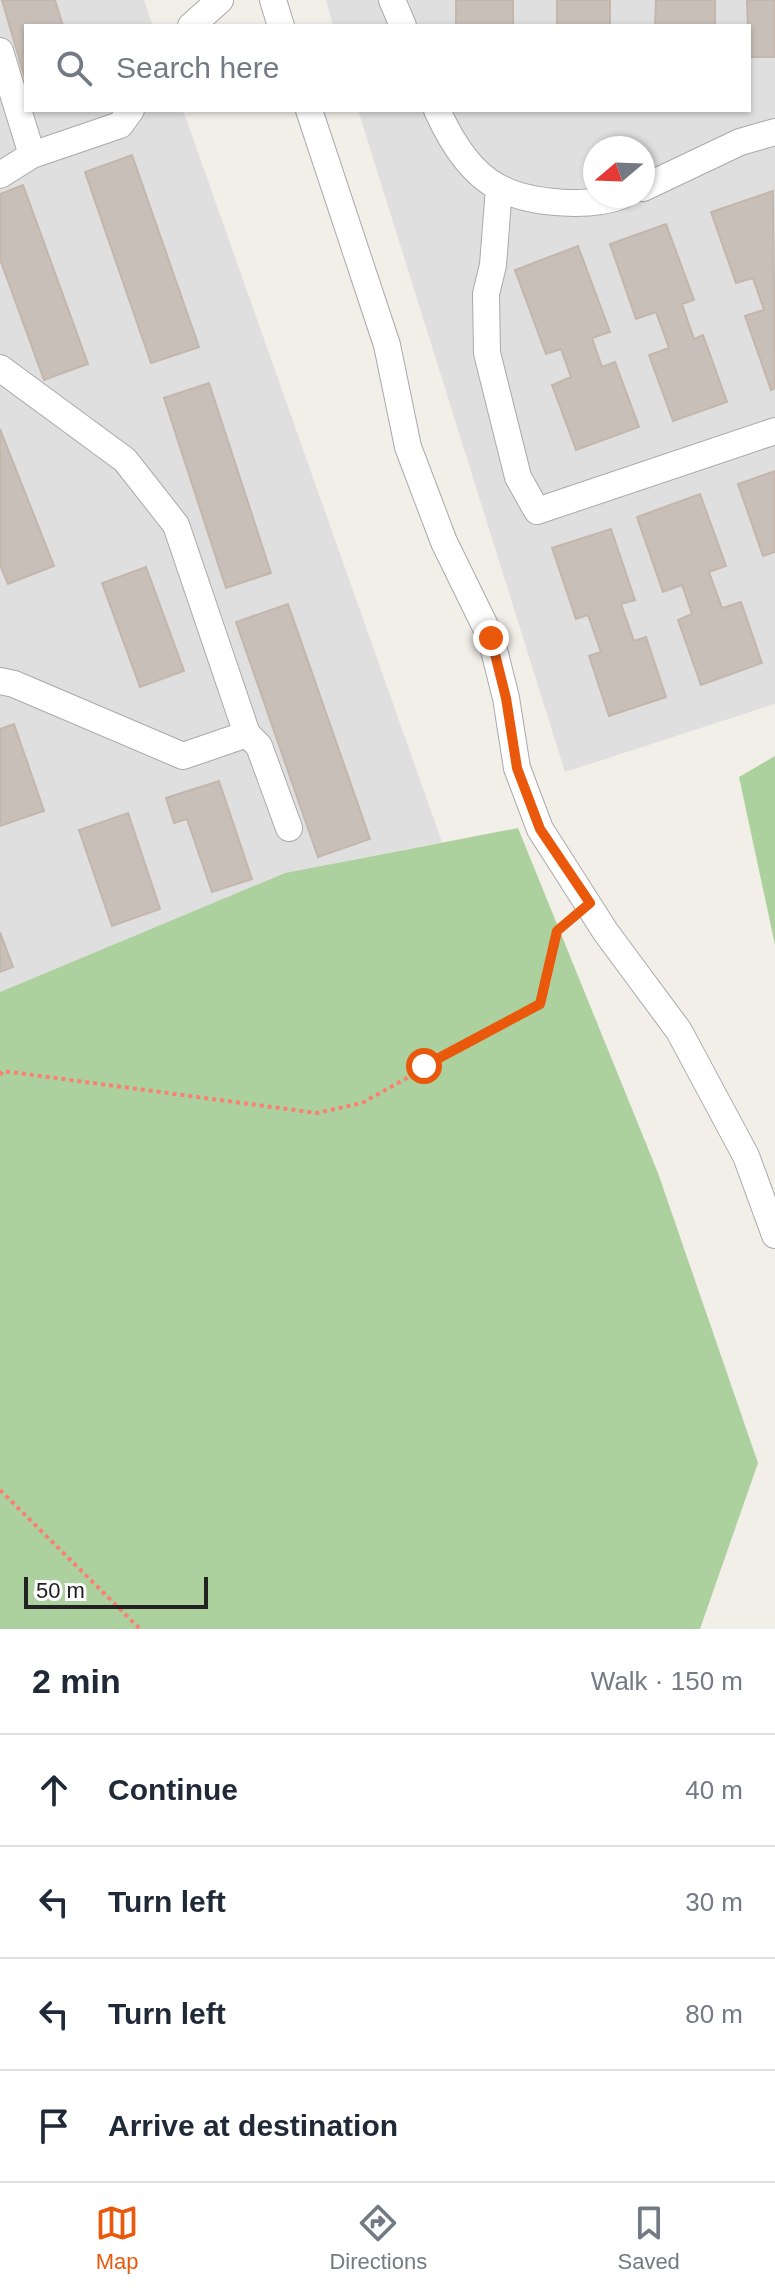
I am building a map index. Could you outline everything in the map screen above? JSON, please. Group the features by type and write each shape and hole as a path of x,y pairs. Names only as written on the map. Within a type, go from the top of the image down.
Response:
{"street":[{"path":"193,24 220,0"},
{"path":"273,0 280,24"},
{"path":"392,0 402,24"},
{"path":"0,51 32,155"},
{"path":"0,175 32,155 120,125 130,112"},
{"path":"310,112 387,345 408,447 444,542 491,638 506,698 517,768 540,829 605,931 679,1031 746,1156 775,1235"},
{"path":"438,112 447,134 469,163 499,188 559,203 583,202"},
{"path":"655,182 740,142 775,132"},
{"path":"499,188 493,265 486,294 487,353 518,477 537,511 775,431"},
{"path":"0,368 125,460 176,525 247,734 259,746 289,828"},
{"path":"0,681 14,684 183,756 247,734"}],"path":[{"path":"0,1075 3,1071 317,1113 362,1103 540,1004 557,931 590,903"},
{"path":"0,1490 140,1629"}],"shaded area":[{"path":"0,0 144,0 152,24 24,24 24,112 184,112 442,842 285,873 0,992"},
{"path":"326,0 775,0 775,704 565,772 359,112 751,112 751,24 332,24"}],"green space":[{"path":"775,756 775,945 739,777"},
{"path":"518,828 658,1173 758,1463 700,1629 0,1629 0,992 285,873"}],"building":[{"path":"2,0 55,0 62,24 24,24 24,75"},
{"path":"456,0 513,0 513,24 456,24"},
{"path":"557,0 610,0 610,24 557,24"},
{"path":"656,0 715,0 715,24 655,24"},
{"path":"747,0 775,0 775,57 751,57 751,24 748,24"},
{"path":"132,155 199,347 151,363 85,172"},
{"path":"23,185 88,364 44,380 0,259 0,194"},
{"path":"773,191 775,388 771,390 745,316 764,310 753,278 736,283 711,212"},
{"path":"666,224 694,300 682,304 694,339 703,335 727,402 673,421 649,355 669,348 656,312 636,319 610,244"},
{"path":"578,246 610,332 592,338 602,367 615,362 639,427 576,450 552,385 571,377 561,349 546,354 515,270"},
{"path":"209,383 271,573 226,588 164,398"},
{"path":"0,429 54,566 8,584 0,565"},
{"path":"775,471 775,552 763,556 738,484"},
{"path":"700,494 726,566 709,572 722,608 741,602 762,663 701,685 678,620 692,614 682,585 663,592 637,517"},
{"path":"611,529 635,600 621,604 634,641 646,637 666,697 609,716 589,656 601,652 588,615 576,619 552,548"},
{"path":"146,567 184,671 140,687 102,583"},
{"path":"288,604 370,839 318,857 236,622"},
{"path":"14,724 44,811 0,826 0,729"},
{"path":"219,781 252,879 212,892 187,819 174,823 166,798"},
{"path":"128,813 160,909 112,926 79,830"},
{"path":"0,932 13,967 0,972"}],"route":[{"path":"424,1066 540,1004 557,931 590,903 540,829 517,768 506,698 491,638"}]}
